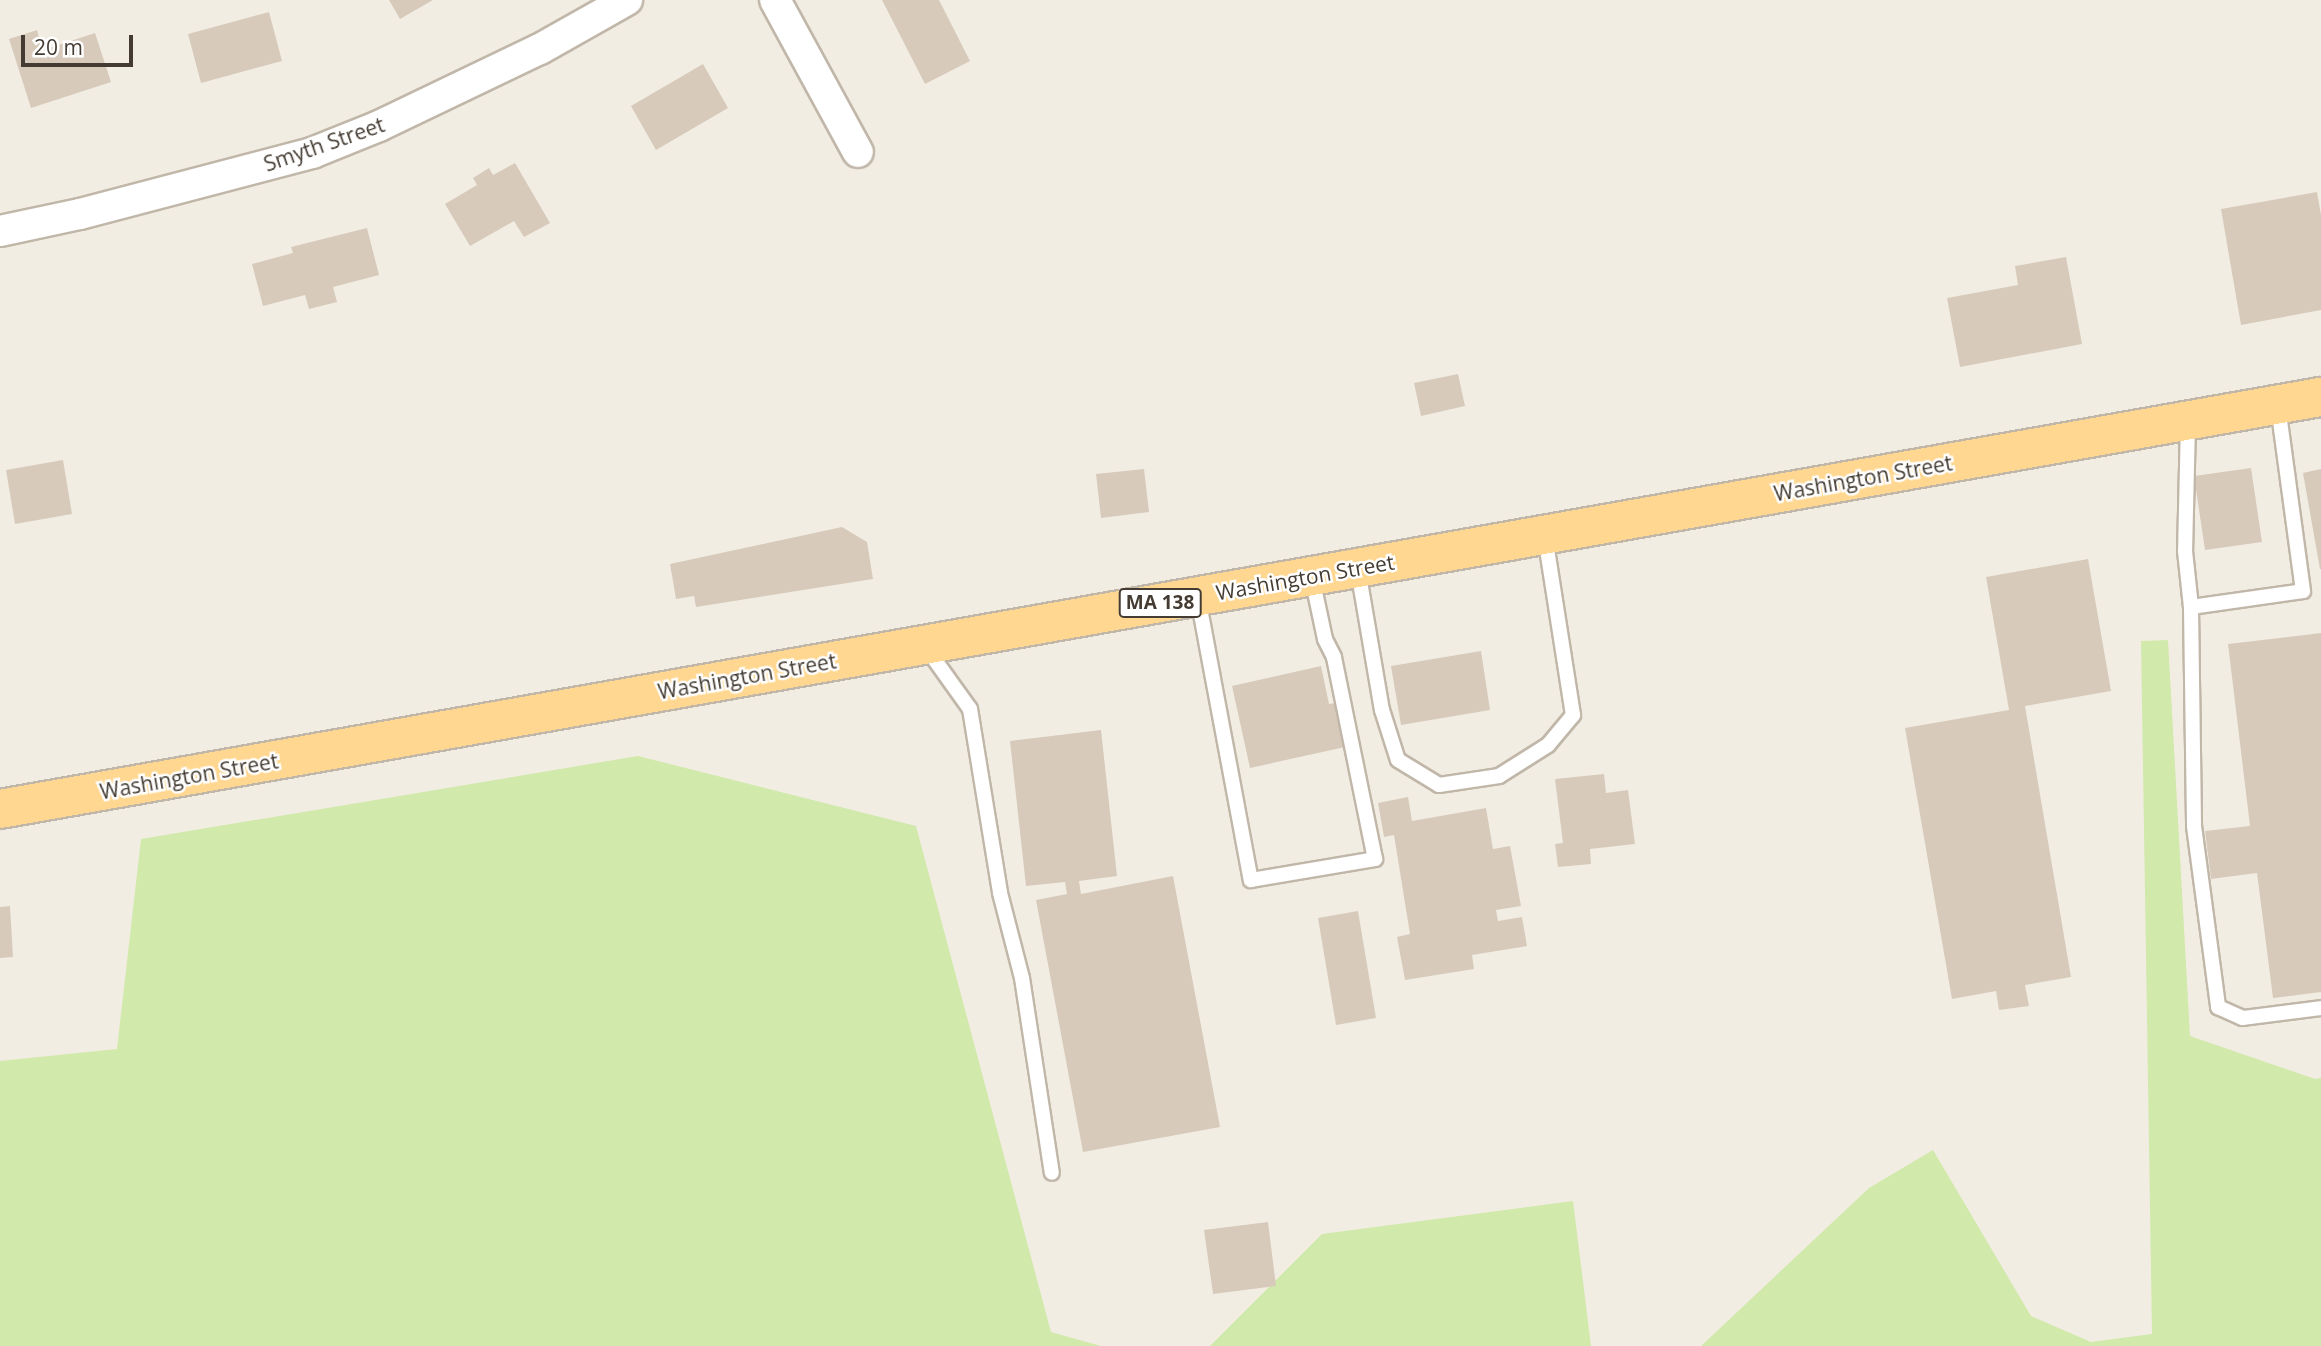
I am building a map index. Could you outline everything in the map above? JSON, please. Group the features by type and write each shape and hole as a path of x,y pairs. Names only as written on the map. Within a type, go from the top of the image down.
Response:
{"main road":[{"name":"Washington Street","path":"0,809 2321,397"}],"street":[{"name":"Smyth Street","path":"0,231 80,214 312,153 379,126 540,49 627,0"},
{"path":"775,0 858,152"}],"lane":[{"path":"2191,607 2304,590 2278,405"},
{"path":"2188,421 2185,551 2191,607 2194,826 2218,1007 2243,1018 2321,1008"},
{"path":"1358,568 1382,710 1398,760 1438,785 1499,776 1548,745 1573,715 1545,535"},
{"path":"1198,596 1251,880 1375,859 1334,657 1325,639 1312,576"},
{"path":"924,645 970,709 1000,893 1022,978 1052,1173"}],"green space":[{"path":"2168,640 2190,1036 2315,1079 2321,1078 2321,1346 1701,1346 1869,1188 1933,1150 2031,1316 2091,1342 2152,1334 2141,641"},
{"path":"638,756 916,826 1051,1332 1101,1346 0,1346 0,1061 117,1049 141,839"},
{"path":"1573,1201 1591,1346 1210,1346 1322,1234"}],"building":[{"path":"389,0 433,0 400,19"},
{"path":"882,0 939,0 970,61 925,84"},
{"path":"269,12 282,61 201,83 188,34"},
{"path":"37,30 43,50 95,33 111,82 31,108 9,39"},
{"path":"703,64 728,108 656,150 631,106"},
{"path":"515,163 550,223 524,237 514,221 470,246 445,204 477,185 473,178 489,168 493,175"},
{"path":"2317,192 2321,215 2321,310 2241,325 2221,209"},
{"path":"367,228 379,275 333,287 337,302 309,309 305,295 263,306 252,264 293,253 291,247"},
{"path":"2066,257 2082,344 1960,367 1947,298 2018,285 2015,266"},
{"path":"1458,374 1465,406 1421,416 1414,383"},
{"path":"63,460 72,514 15,524 6,470"},
{"path":"2251,468 2262,542 2205,550 2194,476"},
{"path":"1144,469 1149,512 1101,518 1096,474"},
{"path":"2321,469 2321,569 2320,569 2303,473"},
{"path":"842,527 867,542 873,579 696,607 694,596 676,599 670,564"},
{"path":"2088,559 2111,691 2025,706 2071,977 2025,985 2029,1006 1999,1010 1996,991 1952,999 1905,728 2009,710 1986,577"},
{"path":"2321,633 2321,992 2273,998 2257,873 2211,879 2205,831 2250,826 2228,644"},
{"path":"1481,651 1490,710 1401,725 1391,666"},
{"path":"1321,666 1329,704 1336,703 1345,747 1250,768 1232,686"},
{"path":"1101,730 1117,876 1079,881 1081,894 1173,876 1220,1127 1083,1152 1036,900 1067,894 1065,882 1026,886 1010,741"},
{"path":"1604,774 1606,793 1628,790 1635,844 1590,849 1591,864 1558,867 1555,844 1563,843 1555,779"},
{"path":"1408,797 1412,821 1486,808 1493,849 1510,846 1521,906 1496,910 1498,921 1522,917 1527,946 1472,955 1474,969 1405,980 1397,937 1410,934 1394,835 1384,837 1378,803"},
{"path":"10,906 13,957 0,958 0,907"},
{"path":"1358,911 1376,1018 1336,1025 1318,918"},
{"path":"1268,1222 1276,1286 1213,1294 1204,1230"}]}
